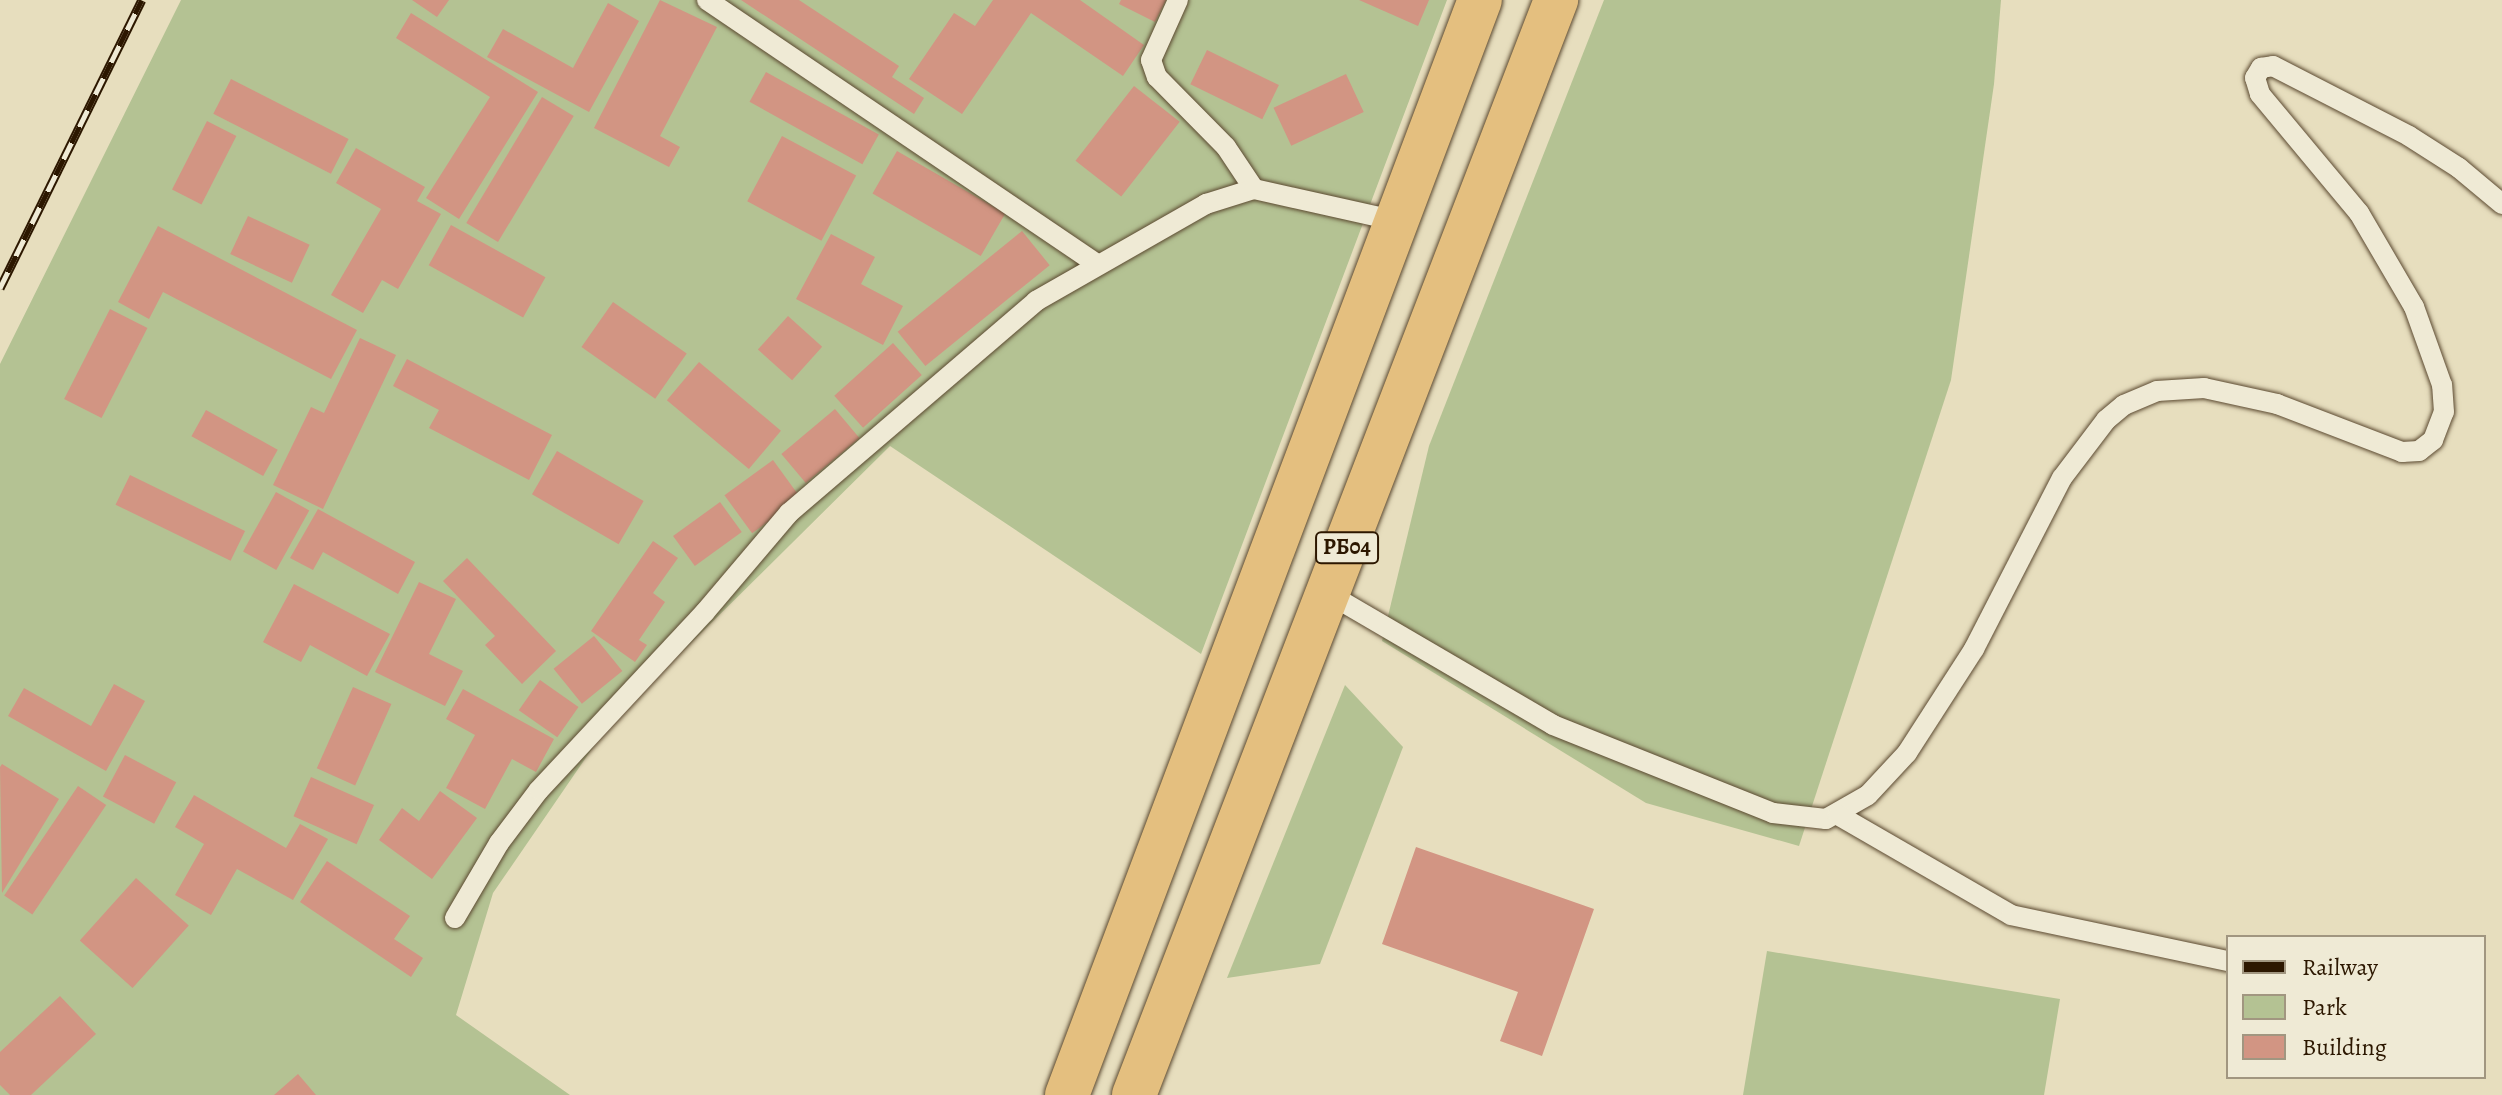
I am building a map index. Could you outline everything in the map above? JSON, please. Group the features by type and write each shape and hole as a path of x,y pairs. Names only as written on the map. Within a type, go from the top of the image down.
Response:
{"highway":[{"name":"РБ04","path":"1067,1095 1480,0"},
{"name":"РБ04","path":"1134,1095 1556,0"}],"lane":[{"path":"707,0 1098,265"},
{"path":"1178,0 1151,60 1157,77 1226,147 1254,189"},
{"path":"1329,594 1553,725 1773,813 1812,820 1838,815 1868,795 1928,724 1974,649 2062,478 2106,420 2124,405 2157,391 2204,388 2277,404 2402,452 2419,451 2433,440 2444,412 2442,385 2414,307 2359,213 2260,94 2255,78 2261,68 2273,66 2421,143 2502,204"},
{"path":"455,918 499,843 539,790 705,612 789,513 1036,301 1206,204 1254,189 1397,221"},
{"path":"1838,815 2011,915 2226,961"}],"green space":[{"path":"181,0 1447,0 1201,654 890,446 609,724 493,893 456,1015 570,1095 0,1095 0,364"},
{"path":"1604,0 2001,0 1994,84 1951,380 1799,846 1646,803 1382,641 1429,446"},
{"path":"1345,685 1403,747 1320,964 1227,978"},
{"path":"1767,951 2060,999 2044,1095 1743,1095"}],"building":[{"path":"412,0 449,0 437,17"},
{"path":"660,0 717,27 660,136 680,147 669,167 594,128"},
{"path":"741,0 799,0 899,66 892,77 924,98 914,114"},
{"path":"993,0 1080,0 1144,45 1123,76 1031,13 962,114 909,79 954,13 975,26"},
{"path":"1121,0 1166,0 1155,22 1119,4"},
{"path":"1359,0 1429,0 1418,26"},
{"path":"608,3 639,21 589,112 487,57 503,29 573,68"},
{"path":"411,13 538,92 459,219 426,198 490,97 396,38"},
{"path":"1207,50 1279,85 1262,119 1190,84"},
{"path":"766,72 879,135 862,164 750,102"},
{"path":"1346,74 1364,112 1291,146 1273,108"},
{"path":"231,79 349,139 331,174 213,114"},
{"path":"1134,86 1180,122 1121,197 1076,161"},
{"path":"542,97 574,116 498,242 466,223"},
{"path":"207,121 236,136 201,205 172,190"},
{"path":"782,136 856,175 821,241 747,201"},
{"path":"356,148 425,187 417,201 441,214 398,289 382,280 363,313 331,295 381,209 336,183"},
{"path":"897,151 1005,214 981,256 872,193"},
{"path":"248,216 310,245 292,283 230,254"},
{"path":"451,225 545,277 523,318 429,265"},
{"path":"158,226 357,330 331,379 163,292 149,319 118,302"},
{"path":"1022,231 1050,265 925,366 898,332"},
{"path":"831,234 875,257 861,284 903,306 883,345 796,299"},
{"path":"613,302 687,354 655,399 581,347"},
{"path":"110,309 147,328 102,418 64,399"},
{"path":"788,316 822,347 792,380 758,349"},
{"path":"360,338 396,355 323,509 273,485 311,407 324,413"},
{"path":"893,343 922,375 863,428 834,396"},
{"path":"407,359 552,435 529,480 429,428 439,410 393,386"},
{"path":"699,362 781,431 749,469 667,400"},
{"path":"835,409 859,438 806,483 781,454"},
{"path":"206,410 278,450 263,476 191,436"},
{"path":"557,451 644,501 619,544 532,494"},
{"path":"773,460 801,498 752,533 724,495"},
{"path":"130,475 245,531 231,561 116,505"},
{"path":"276,492 309,510 276,570 243,551"},
{"path":"720,502 742,532 695,566 673,536"},
{"path":"318,509 415,562 398,594 323,552 313,570 290,558"},
{"path":"653,541 678,558 653,593 665,602 639,640 647,645 635,662 591,631"},
{"path":"467,558 556,651 522,684 485,645 495,636 443,581"},
{"path":"419,582 456,599 429,654 463,671 445,706 375,672"},
{"path":"294,584 390,634 367,676 310,645 301,662 263,642"},
{"path":"594,636 622,671 582,704 554,669"},
{"path":"540,680 579,707 557,737 519,710"},
{"path":"114,684 145,701 106,771 8,716 24,688 91,726"},
{"path":"353,687 391,704 355,785 317,768"},
{"path":"463,689 554,739 536,772 512,759 485,809 446,788 475,735 446,719"},
{"path":"125,755 176,782 154,824 103,796"},
{"path":"2,764 59,799 2,893 0,767"},
{"path":"311,777 374,805 357,844 294,816"},
{"path":"78,786 106,805 32,914 4,895"},
{"path":"440,791 477,818 432,879 379,840 402,808 419,821"},
{"path":"194,795 286,848 300,824 328,839 293,900 237,869 211,915 175,895 204,844 175,827"},
{"path":"1416,847 1594,909 1542,1056 1500,1041 1518,992 1382,944"},
{"path":"327,861 410,916 394,939 423,958 411,977 300,902"},
{"path":"136,878 189,926 133,988 80,940"},
{"path":"60,996 96,1034 31,1095 10,1095 0,1085 0,1052"},
{"path":"298,1074 316,1095 274,1095"}],"railway":[{"path":"0,288 142,0"}]}
